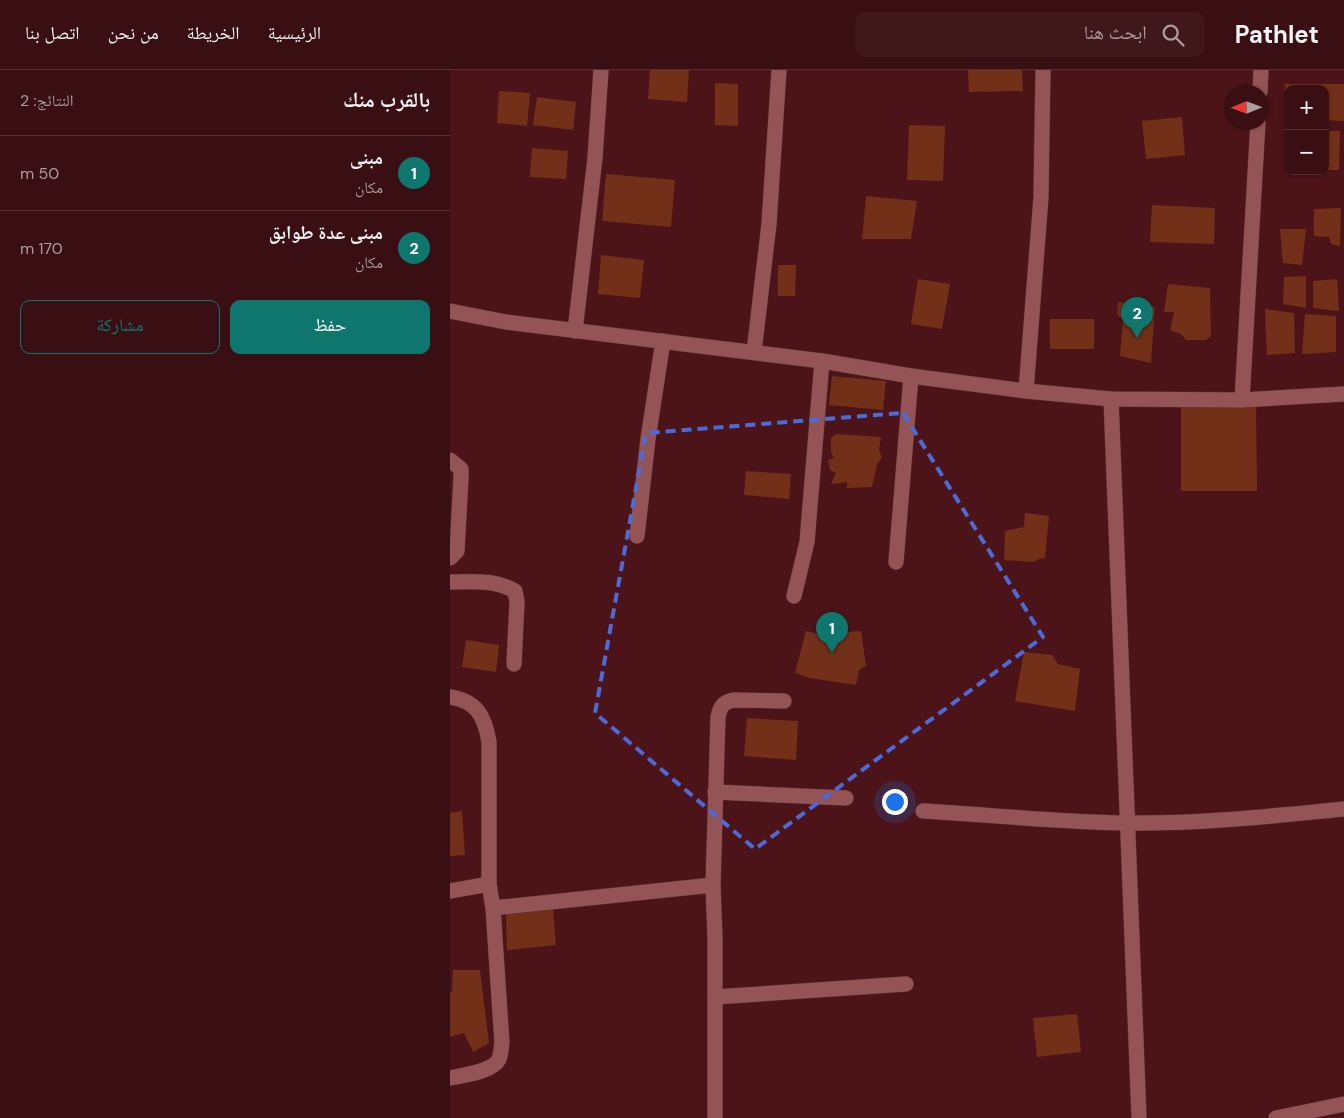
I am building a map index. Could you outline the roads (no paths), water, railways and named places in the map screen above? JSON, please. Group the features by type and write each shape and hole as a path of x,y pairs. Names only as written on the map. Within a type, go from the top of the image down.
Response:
{"street":[{"path":"575,331 595,158 602,70"},
{"path":"754,352 769,224 779,70"},
{"path":"1026,391 1041,197 1043,70"},
{"path":"1260,85 1261,70"},
{"path":"1242,400 1258,130"},
{"path":"450,311 506,322 822,361 911,376 1026,391 1111,399 1242,400 1344,394"},
{"path":"637,536 648,440 663,341"},
{"path":"794,596 806,542 822,361"},
{"path":"896,562 911,376"},
{"path":"1111,399 1139,1118"},
{"path":"450,460 461,469 462,478 457,551 450,558"},
{"path":"450,582 490,582 503,584 516,591 514,664"},
{"path":"450,697 460,698 476,708 486,724 489,742 489,884 493,908 502,1043 499,1059 495,1065 477,1072 450,1078"},
{"path":"715,1118 715,938 713,885 718,717 720,707 726,702 734,700 784,701"},
{"path":"715,792 846,798"},
{"path":"923,811 1127,823 1201,821 1344,809"},
{"path":"450,891 489,884"},
{"path":"493,908 713,885"},
{"path":"715,997 906,984"},
{"path":"1276,1118 1344,1104"}],"place":[{"name":"مبنى عدة طوابق","path":"1137,338"},
{"name":"مبنى","path":"832,653"}]}
